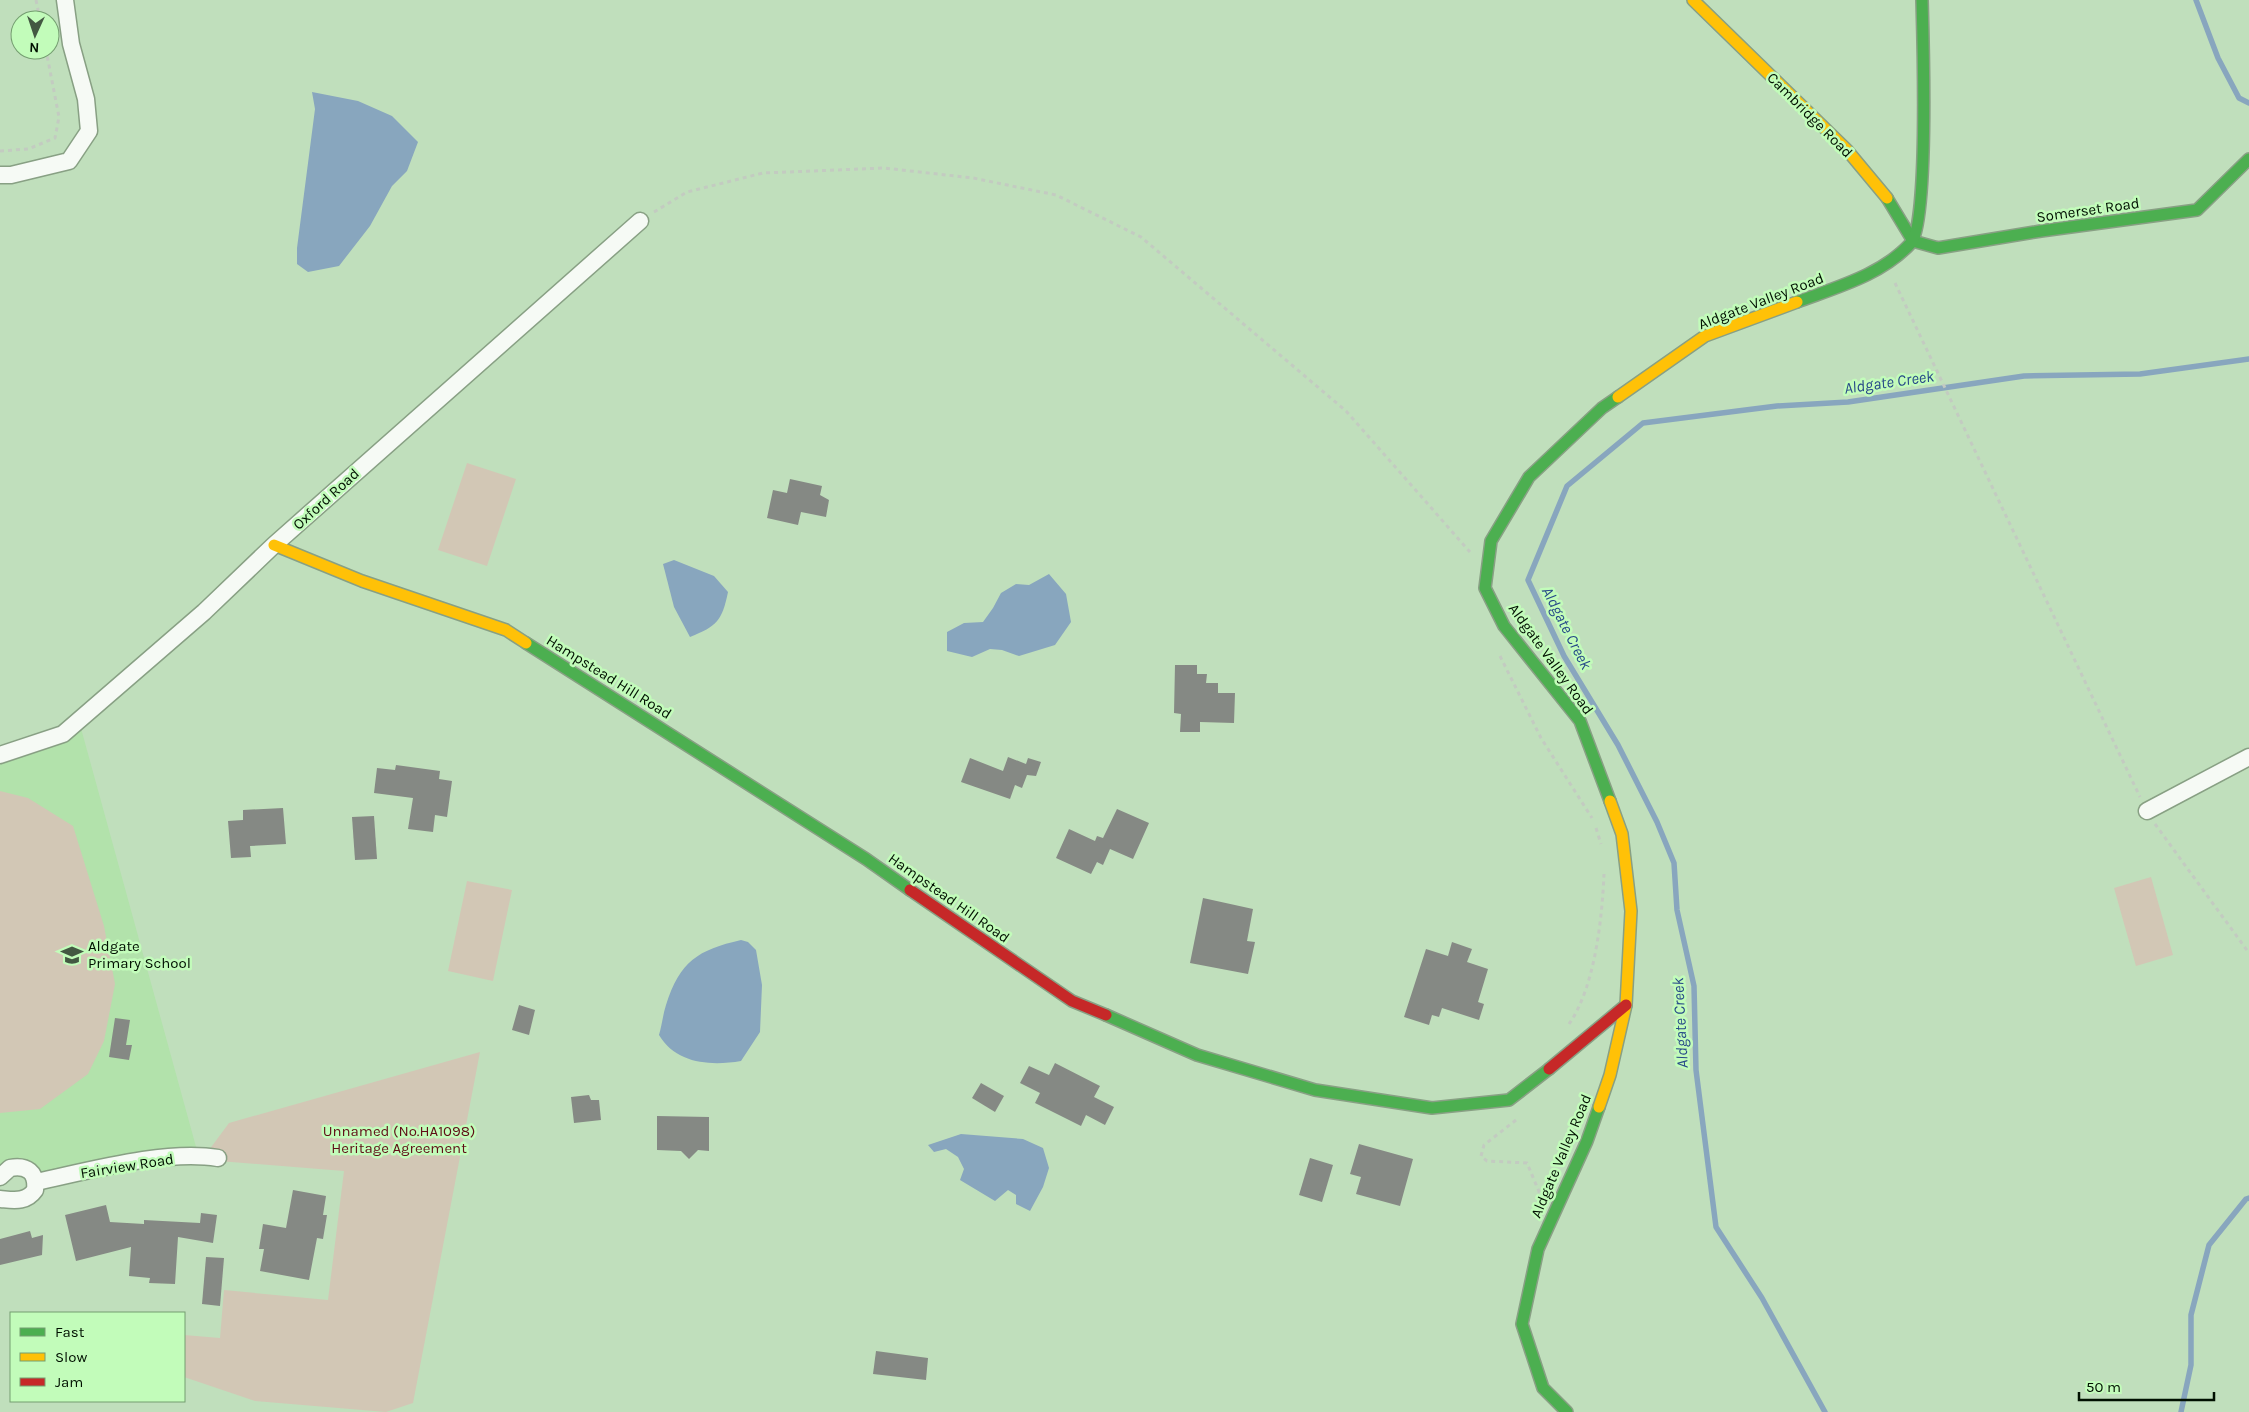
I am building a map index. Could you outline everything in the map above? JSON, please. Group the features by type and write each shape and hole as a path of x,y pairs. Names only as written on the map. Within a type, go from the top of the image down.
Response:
{"street":[{"path":"0,175 11,175 68,161 89,131 86,99 71,44 64,0"},
{"name":"Cambridge Road","path":"1693,0 1847,150 1887,198 1913,241"},
{"path":"1913,241 1919,212 1922,163 1925,76 1922,0"},
{"name":"Somerset Road","path":"1913,241 1938,248 2041,231 2197,210 2249,160"},
{"name":"Oxford Road","path":"0,755 64,734 204,612 274,545 640,221"},
{"name":"Aldgate Valley Road","path":"1567,1412 1543,1388 1522,1324 1538,1249 1587,1141 1610,1075 1626,1005 1631,911 1622,834 1580,721 1504,626 1485,588 1491,541 1529,477 1602,408 1705,336 1845,284 1886,265 1913,241"},
{"name":"Hampstead Hill Road","path":"274,545 362,582 506,630 866,859 1072,1001 1197,1054 1315,1090 1432,1108 1509,1100 1576,1048 1626,1005"},
{"path":"2146,811 2249,758"},
{"name":"Fairview Road","path":"36,1182 128,1163 198,1154 218,1158"},
{"path":"0,1177 10,1168 26,1167 31,1171 36,1182 35,1190 25,1198 10,1201 0,1199"}],"path":[{"path":"0,151 28,149 55,138 59,117 48,60"},
{"path":"640,221 687,192 763,173 884,168 973,178 1056,195 1141,237 1346,411 1487,571"},
{"path":"1886,265 2146,811 2249,953"},
{"path":"1499,652 1501,660 1541,738 1592,817 1602,847"},
{"path":"1566,1030 1589,987 1599,930 1605,865"},
{"path":"1523,1114 1484,1145 1481,1156 1487,1161 1527,1163 1535,1184 1553,1217"}],"shaded area":[{"name":"Aldgate Primary School","path":"79,721 198,1154 36,1182 31,1171 0,1177 0,755"}],"green space":[{"path":"467,463 516,479 487,566 438,550"},
{"path":"0,791 28,798 73,826 104,926 115,984 104,1041 88,1074 40,1109 0,1113"},
{"path":"2151,877 2173,955 2136,966 2114,888"},
{"path":"467,881 512,890 493,981 448,971"},
{"name":"Unnamed (No.HA1098) Heritage Agreement","path":"480,1052 413,1403 386,1412 255,1401 185,1377 185,1335 220,1338 224,1290 328,1300 344,1171 182,1158 209,1150 229,1123"}],"water":[{"path":"312,92 358,101 392,116 418,142 407,171 392,186 370,226 339,266 308,272 297,264 297,248 315,109"},
{"path":"674,560 714,576 728,592 723,610 717,621 712,626 690,637 674,607 663,564"},
{"path":"1049,574 1066,594 1071,622 1055,645 1019,656 1002,650 990,649 972,657 947,651 947,632 964,623 983,622 1001,593 1016,584 1029,585"},
{"path":"741,940 748,942 756,950 762,985 760,1032 741,1061 706,1063 695,1061 675,1052 666,1045 659,1035 671,990 678,978 685,968 702,953"},
{"path":"961,1134 1023,1139 1043,1148 1049,1168 1043,1187 1030,1211 1016,1204 1016,1195 1008,1190 995,1201 960,1180 964,1169 958,1157 946,1149 934,1152 928,1145"}],"building":[{"path":"790,479 822,486 820,495 829,500 826,517 801,512 798,525 767,518 773,490 787,493"},
{"path":"1175,665 1197,665 1197,674 1207,674 1206,683 1218,683 1218,693 1235,693 1234,723 1200,722 1200,732 1180,732 1181,714 1174,713"},
{"path":"1008,757 1026,764 1028,758 1041,762 1036,776 1027,775 1022,788 1015,785 1010,799 961,782 970,758 1003,771"},
{"path":"396,765 440,771 439,779 452,781 447,817 435,815 433,832 408,829 413,798 374,793 377,768 395,770"},
{"path":"283,808 286,844 250,846 251,857 231,858 228,821 243,820 243,810"},
{"path":"1117,809 1149,823 1133,859 1110,849 1103,865 1097,862 1091,874 1056,858 1069,829 1095,841 1097,836 1103,838"},
{"path":"374,816 377,859 355,860 352,817"},
{"path":"1203,898 1253,909 1247,941 1255,942 1248,974 1190,963"},
{"path":"1452,942 1472,949 1467,962 1488,969 1478,1002 1484,1004 1479,1020 1442,1008 1439,1017 1432,1015 1429,1025 1404,1017 1426,949 1448,956"},
{"path":"519,1005 535,1010 529,1035 512,1030"},
{"path":"115,1018 130,1020 126,1045 132,1045 129,1060 109,1057"},
{"path":"1055,1063 1100,1086 1094,1097 1114,1107 1105,1125 1086,1115 1081,1126 1035,1103 1040,1093 1020,1083 1029,1066 1049,1075"},
{"path":"981,1083 1004,1096 995,1112 972,1098"},
{"path":"589,1095 591,1100 599,1100 601,1120 574,1123 571,1097"},
{"path":"657,1116 709,1117 709,1151 698,1150 689,1159 681,1151 657,1150"},
{"path":"1359,1144 1413,1159 1400,1206 1356,1194 1361,1177 1350,1174"},
{"path":"1310,1158 1333,1165 1322,1202 1299,1195"},
{"path":"293,1190 326,1196 323,1215 327,1215 323,1239 317,1238 309,1280 260,1271 264,1249 259,1249 263,1224 286,1228"},
{"path":"106,1205 110,1222 144,1224 144,1220 200,1223 201,1213 217,1215 213,1243 178,1237 175,1284 149,1283 150,1278 129,1276 131,1247 76,1261 65,1215"},
{"path":"30,1231 32,1238 43,1235 42,1255 0,1265 0,1239"},
{"path":"206,1257 224,1258 220,1306 202,1304"},
{"path":"876,1351 928,1358 926,1380 873,1374"}],"waterway":[{"name":"Aldgate Creek","path":"2196,0 2218,58 2239,98 2249,103"},
{"name":"Aldgate Creek","path":"1825,1412 1762,1298 1716,1227 1696,1070 1694,986 1677,910 1674,863 1657,822 1618,745 1564,656 1528,580 1567,486 1643,423 1777,406 1848,402 2024,376 2140,374 2249,359"},
{"name":"Aldgate Creek","path":"2181,1412 2191,1365 2191,1315 2209,1245 2246,1199 2249,1198"}],"traffic: fast":[{"path":"1797,302 1873,272 1887,264 1911,243 1917,228 1923,167 1922,0"},
{"path":"1887,198 1913,241 1938,248 2041,231 2197,210 2249,159"},
{"path":"1610,801 1580,721 1504,626 1485,588 1491,541 1529,477 1602,408 1618,397"},
{"path":"526,643 866,859 910,890"},
{"path":"1106,1015 1197,1055 1315,1090 1432,1108 1509,1100 1549,1069"},
{"path":"1567,1412 1543,1388 1522,1324 1538,1249 1587,1141 1599,1107"}],"traffic: slow":[{"path":"1693,0 1847,150 1887,198"},
{"path":"1618,397 1705,336 1797,302"},
{"path":"274,545 362,581 506,630 526,643"},
{"path":"1599,1107 1610,1075 1626,1005 1631,911 1622,834 1610,801"}],"traffic: jam":[{"path":"910,890 1072,1001 1106,1015"},
{"path":"1549,1069 1626,1005"}],"place":[{"name":"Aldgate Primary School","path":"72,955"}]}
